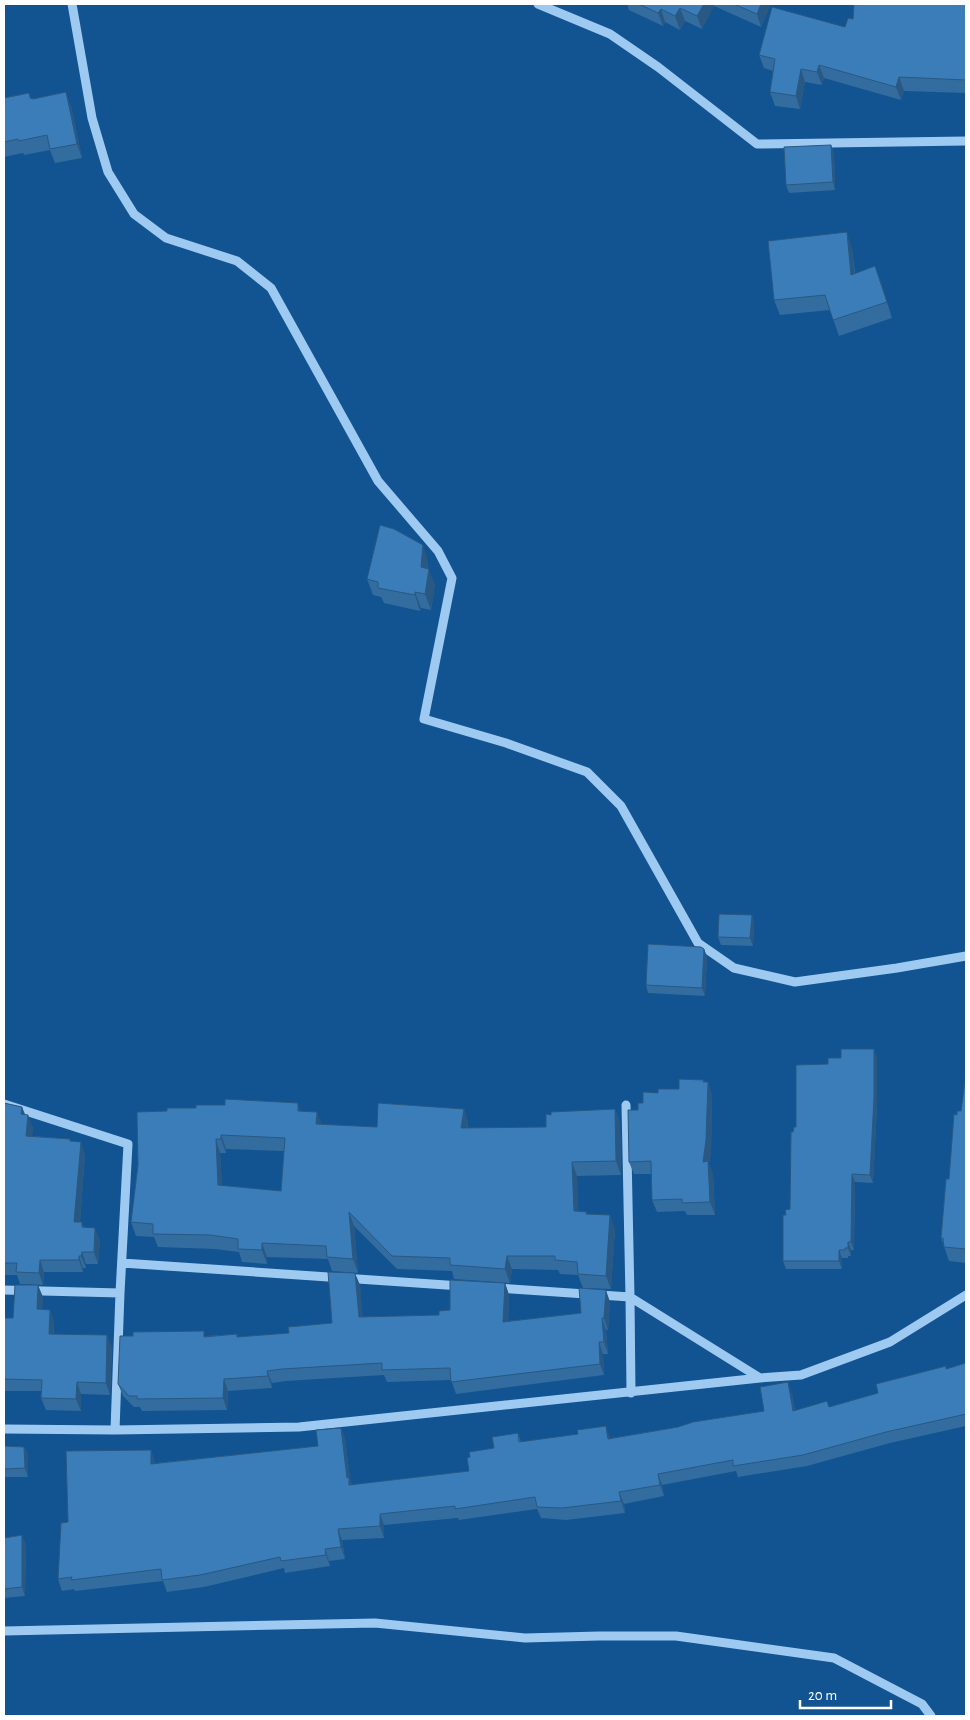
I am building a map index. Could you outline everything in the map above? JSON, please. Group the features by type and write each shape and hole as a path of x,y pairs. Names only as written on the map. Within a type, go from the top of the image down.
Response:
{"street":[{"path":"72,4 92,118 108,172 134,214 166,238 237,262 271,288 378,481 438,551 452,578 424,720 506,743 586,772 621,806 698,943 734,968 795,982 966,956"},
{"path":"538,4 610,34 658,67 757,144 966,141"},
{"path":"4,1104 128,1144 115,1430"},
{"path":"626,1105 631,1393"},
{"path":"122,1263 470,1286"},
{"path":"490,1288 630,1297 760,1378"},
{"path":"4,1290 120,1293"},
{"path":"4,1430 299,1427 801,1375 890,1342 966,1295"},
{"path":"4,1632 375,1623 525,1638 676,1636 834,1658 922,1704 931,1716"}],"building":[{"path":"639,4 704,4 697,16 680,8 675,16 661,9 658,13"},
{"path":"734,4 761,4 757,14"},
{"path":"854,4 966,4 966,80 899,77 896,87 819,65 817,72 801,69 796,96 770,92 775,59 759,55 772,7 845,27 848,18 853,19"},
{"path":"66,92 77,144 50,149 47,135 4,142 4,98 29,93 30,98 33,99"},
{"path":"831,145 833,182 786,185 784,147"},
{"path":"847,232 851,275 875,266 887,302 833,320 825,295 774,300 768,241"},
{"path":"380,525 394,529 423,545 421,567 429,569 425,594 415,592 415,595 378,588 378,582 367,579"},
{"path":"719,914 752,915 750,938 718,937"},
{"path":"648,944 701,947 704,949 702,988 646,985"},
{"path":"841,1049 874,1049 874,1098 870,1175 852,1174 851,1242 848,1242 848,1248 845,1248 845,1250 839,1250 839,1261 783,1261 783,1215 786,1215 785,1210 790,1209 791,1132 796,1127 796,1065 828,1064 828,1058 841,1058"},
{"path":"966,1074 966,1249 944,1247 943,1238 941,1238 946,1179 949,1179 954,1114 957,1115 957,1111 961,1111"},
{"path":"679,1079 704,1080 703,1082 708,1082 706,1140 703,1162 708,1161 710,1202 682,1203 682,1199 652,1200 651,1161 629,1162 628,1110 638,1110 638,1103 643,1103 643,1092 658,1093 658,1089 679,1089"},
{"path":"225,1099 298,1103 298,1111 317,1112 316,1124 377,1127 378,1103 464,1109 461,1128 546,1127 546,1114 551,1115 551,1112 615,1109 616,1161 572,1162 574,1211 587,1212 586,1214 610,1215 606,1276 578,1274 577,1262 555,1260 555,1256 507,1256 505,1269 450,1265 450,1258 392,1256 349,1212 353,1259 327,1257 326,1246 262,1243 262,1250 238,1249 238,1239 210,1235 153,1234 153,1224 131,1222 138,1165 137,1112 167,1111 167,1108 196,1108 196,1105 225,1105","holes":["221,1135 285,1138 281,1191 218,1185 216,1139 221,1139"]},
{"path":"4,1103 22,1107 21,1114 28,1115 26,1136 70,1139 70,1141 81,1142 74,1222 82,1222 82,1227 95,1228 94,1252 82,1252 79,1260 40,1260 39,1273 16,1272 17,1263 4,1263"},
{"path":"328,1272 355,1273 359,1317 439,1315 439,1311 450,1310 450,1280 505,1283 503,1322 581,1313 579,1288 606,1290 604,1318 602,1318 604,1342 599,1342 600,1364 451,1382 450,1368 382,1370 382,1363 282,1369 267,1371 268,1376 224,1379 223,1398 137,1399 137,1396 129,1396 118,1384 120,1336 133,1336 133,1332 204,1331 204,1337 237,1334 237,1337 289,1333 288,1327 332,1323"},
{"path":"15,1285 38,1285 37,1309 50,1310 49,1334 107,1335 106,1383 77,1382 76,1399 41,1398 42,1380 4,1379 4,1318 13,1318"},
{"path":"966,1363 966,1414 886,1432 803,1455 733,1466 733,1460 658,1474 660,1485 619,1492 621,1501 562,1508 537,1507 535,1497 455,1509 455,1506 380,1514 380,1526 338,1529 341,1547 325,1549 326,1555 281,1561 280,1557 200,1575 162,1580 161,1569 71,1580 72,1577 58,1579 61,1523 68,1522 66,1451 151,1450 151,1464 318,1446 316,1430 341,1428 349,1485 469,1471 467,1458 470,1457 469,1452 494,1448 492,1437 518,1433 519,1442 578,1434 577,1430 606,1426 608,1439 678,1427 693,1422 764,1411 760,1387 788,1382 793,1411 827,1401 829,1407 878,1393 876,1384 946,1366 946,1369"},
{"path":"4,1446 24,1447 25,1468 4,1469"},
{"path":"22,1535 22,1587 4,1589 4,1538"}]}
